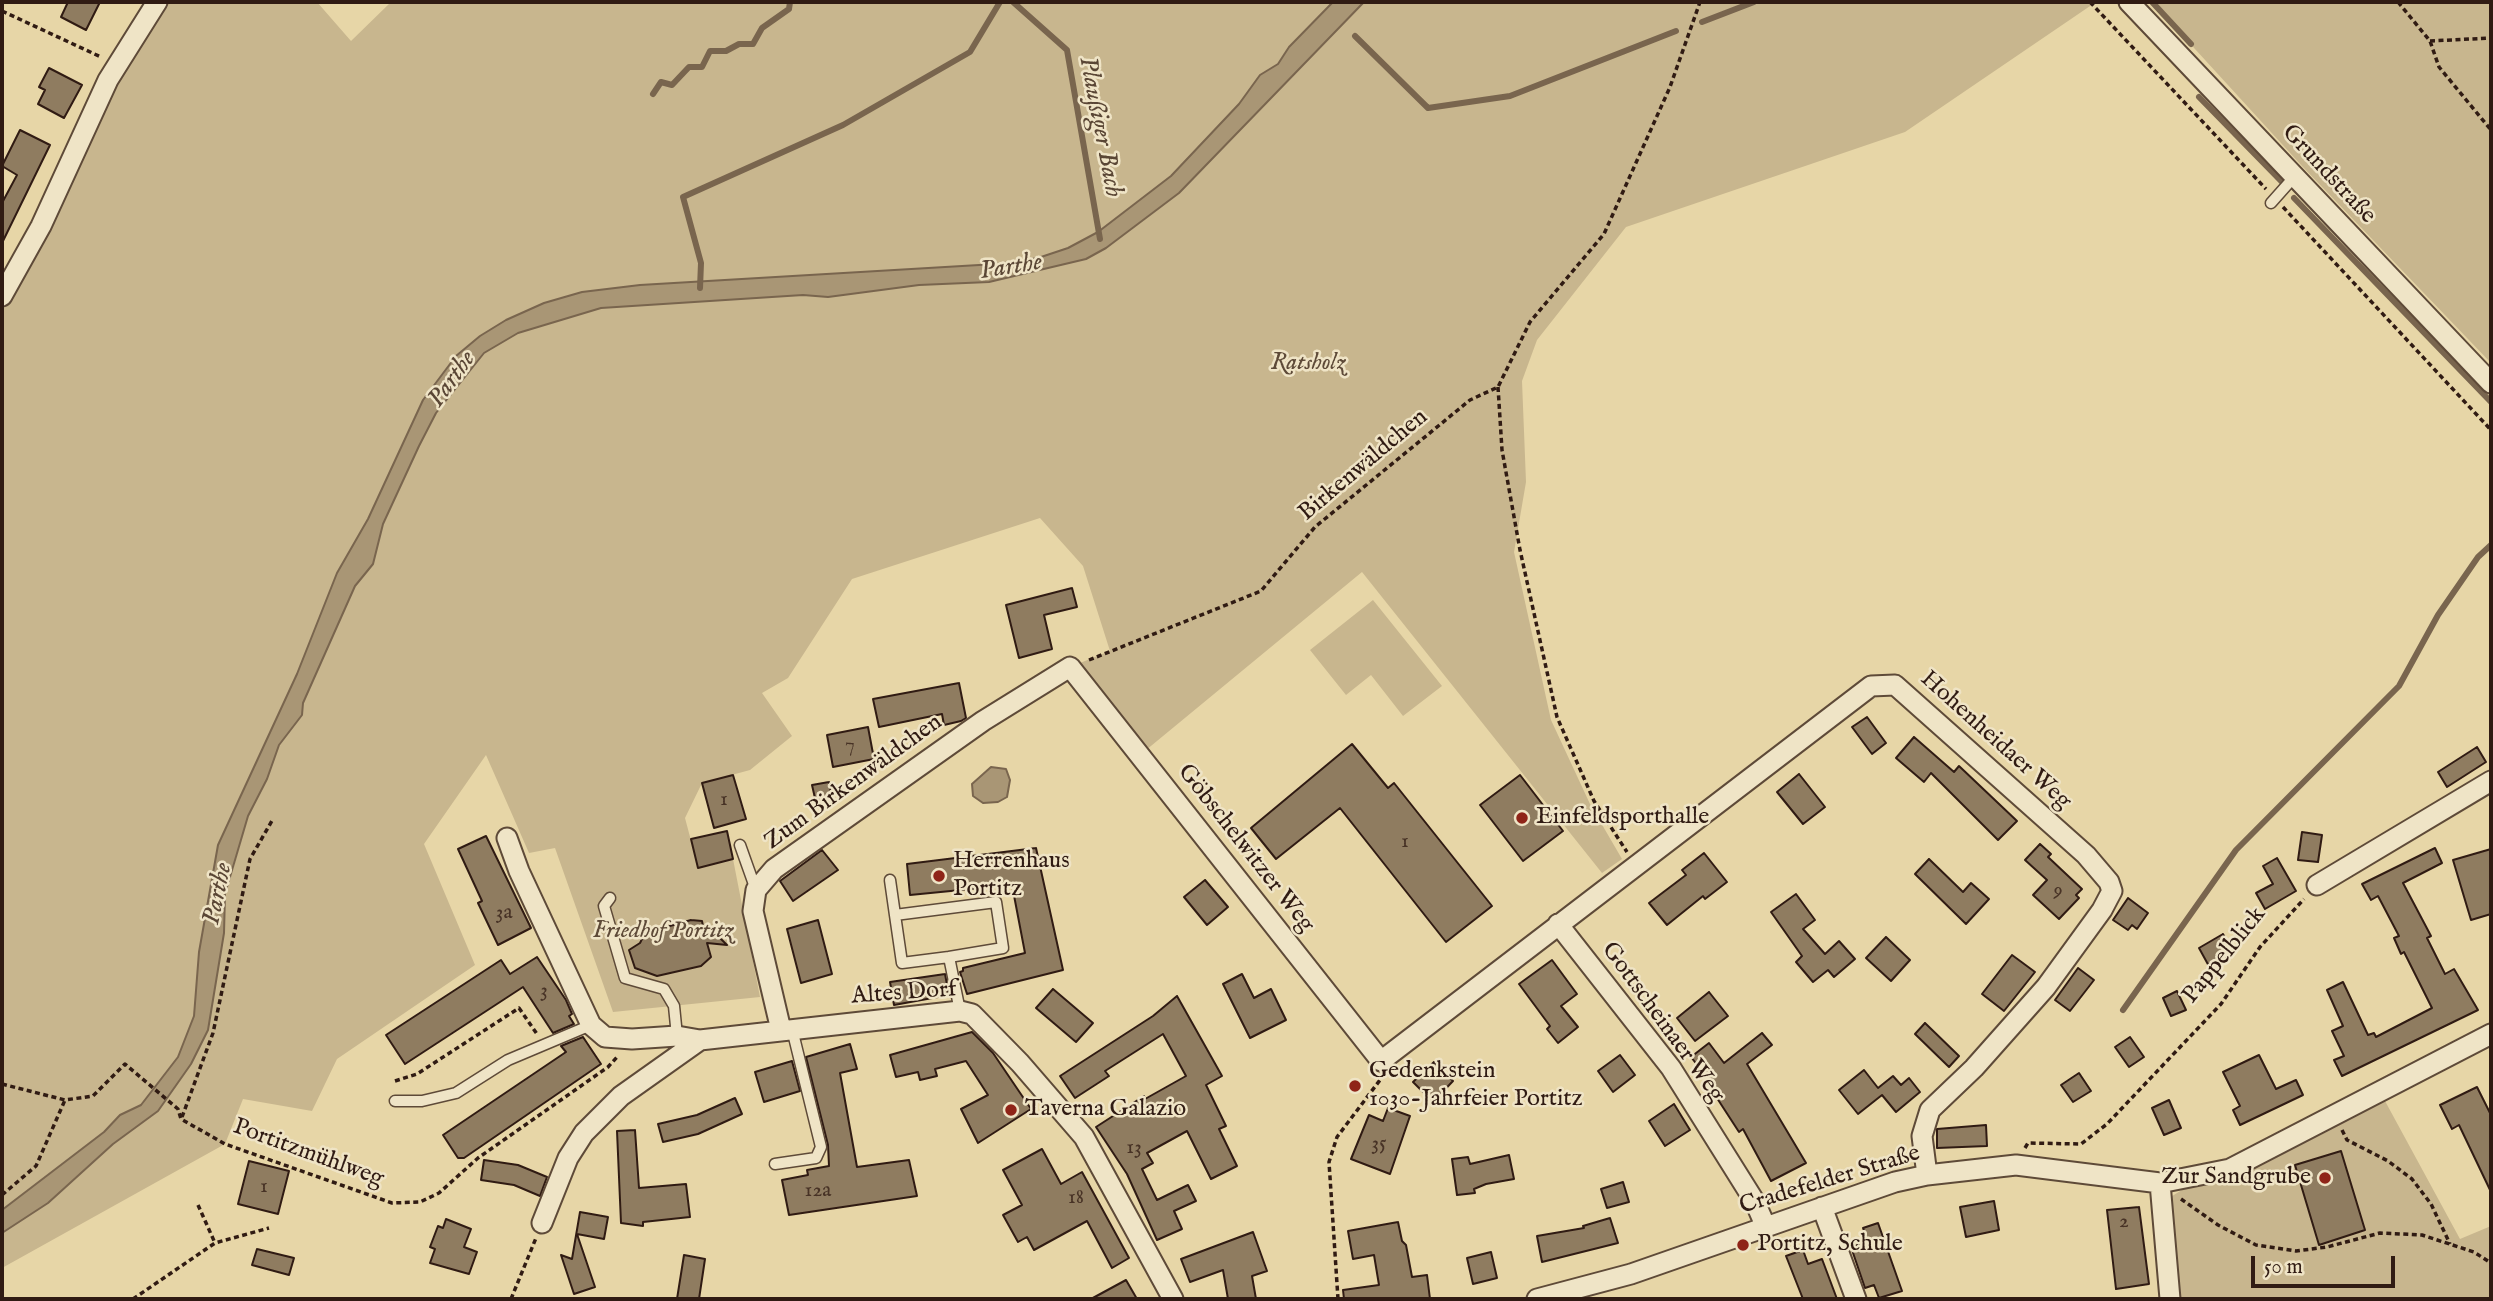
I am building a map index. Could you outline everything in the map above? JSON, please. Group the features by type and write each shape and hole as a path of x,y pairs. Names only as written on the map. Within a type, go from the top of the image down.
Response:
{"street":[{"path":"2,296 41,226 117,64 157,2"},
{"name":"Grundstraße","path":"2129,2 2491,383"},
{"name":"Zum Birkenwäldchen","path":"756,890 774,869 983,721 1070,667"},
{"name":"Göbschelwitzer Weg","path":"1070,667 1381,1061"},
{"name":"Hohenheidaer Weg","path":"1381,1061 1871,687 1895,685 2086,855 2109,881 2112,891 2102,910 2046,987 1974,1068 1930,1110 1922,1136 1927,1175"},
{"path":"2317,885 2491,781"},
{"path":"507,838 519,871 591,1025"},
{"path":"756,890 753,911 787,1029"},
{"name":"Gottscheinaer Weg","path":"1558,924 1671,1068 1755,1202 1765,1225"},
{"name":"Altes Dorf","path":"591,1025 605,1037 632,1039 677,1036 700,1040 960,1011 980,1021 1084,1137 1172,1299"},
{"name":"Cradefelder Straße","path":"1536,1299 1632,1274 1765,1225 1895,1182 1927,1175 2016,1165 2160,1183 2230,1169 2491,1034"},
{"name":"Altes Dorf","path":"542,1223 568,1158 584,1133 621,1096 700,1040"},
{"path":"2160,1183 2170,1299"},
{"path":"1822,1207 1856,1299"}],"lane":[{"path":"2273,201 2295,176"},
{"path":"740,845 756,890"},
{"path":"890,880 895,915 902,963 1003,948 996,902 895,915"},
{"path":"610,898 604,906 625,978 664,989 674,1006 677,1036"},
{"path":"949,957 960,1011"},
{"path":"395,1101 422,1101 456,1093 508,1060 591,1025"},
{"path":"775,1164 816,1158 821,1147 787,1029"}],"path":[{"path":"1636,865 1594,802 1557,718 1513,512 1502,450 1498,387 1530,322 1604,234 1670,87 1700,2"},
{"path":"2090,2 2273,201 2491,429"},
{"path":"2398,2 2430,41 2439,67 2491,130"},
{"path":"2,11 117,64"},
{"path":"2430,41 2491,38"},
{"name":"Birkenwäldchen","path":"1070,667 1261,591 1315,527 1471,400 1498,387"},
{"path":"181,1119 213,1033 250,859 273,819"},
{"name":"Pappelblick","path":"2016,1165 2028,1143 2081,1144 2107,1125 2221,1003 2260,947 2317,885"},
{"path":"395,1081 417,1074 519,1008 544,1045"},
{"name":"Portitzmühlweg","path":"181,1119 225,1144 392,1203 420,1202 439,1193 478,1158 608,1067 632,1039"},
{"path":"1338,1299 1329,1161 1337,1137 1380,1080 1381,1061"},
{"path":"2,1084 65,1100 93,1096 125,1064 178,1110 181,1119"},
{"path":"2,1195 36,1166 65,1100"},
{"path":"2335,1115 2347,1140 2388,1161 2413,1179 2431,1204 2450,1244"},
{"path":"2160,1183 2194,1210 2256,1245 2296,1251 2327,1247 2380,1233 2422,1235 2474,1252 2491,1263"},
{"path":"198,1205 215,1243"},
{"path":"511,1299 542,1223"},
{"path":"133,1299 215,1243 269,1228"}],"green space":[{"path":"170,2 317,2 351,41 391,2 1333,2 1288,47 1278,64 1260,75 1239,104 1171,176 1098,232 1068,248 1038,258 996,264 640,285 582,292 544,303 506,320 480,336 456,356 423,400 368,519 337,573 297,674 218,844 199,952 194,1016 178,1057 141,1105 120,1115 104,1132 2,1210 2,310 49,232 112,82 144,31"},
{"name":"Ratsholz","path":"1364,2 2096,2 1905,132 1626,227 1537,340 1522,381 1526,482 1514,552 1551,720 1590,804 1622,859 1602,873 1362,572 1140,755 1070,667 1110,651 1083,566 1040,518 852,579 788,678 762,693 792,736 750,770 702,783 685,818 698,867 733,859 760,997 613,1012 555,848 529,853 486,755 424,844 475,965 337,1059 312,1111 243,1099 225,1144 2,1268 2,1233 48,1203 113,1144 158,1111 191,1064 209,1020 224,933 224,902 248,816 267,779 279,745 303,712 303,703 350,597 358,581 373,564 381,530 419,446 436,413 484,353 518,333 601,308 803,295 828,297 919,285 989,282 1086,259 1106,248 1179,193"},
{"path":"2152,2 2491,2 2491,363 2302,166"},
{"path":"1373,600 1442,686 1403,716 1371,675 1346,695 1310,650"},
{"path":"2385,1101 2460,1239 2491,1226 2491,1299 2176,1299 2169,1198 2185,1188 2236,1175"}],"water":[{"name":"Parthe","path":"1333,2 1364,2 1179,193 1106,248 1086,259 989,282 919,285 828,297 803,295 601,308 518,333 484,353 436,413 419,446 383,524 373,564 355,586 303,703 302,715 279,745 267,779 248,816 225,894 224,933 208,1030 191,1064 158,1111 113,1144 48,1203 2,1233 2,1210 104,1132 120,1115 141,1105 178,1057 194,1016 199,952 218,845 297,674 337,573 368,519 423,400 456,356 480,336 506,320 544,303 582,292 640,285 996,264 1038,258 1068,248 1098,232 1171,176 1239,104 1260,75 1278,64 1289,47"},
{"path":"991,767 1006,769 1010,780 1007,797 998,802 983,803 973,796 972,784"}],"building":[{"path":"68,2 100,2 86,30 61,17"},
{"path":"49,68 82,85 64,118 38,104 45,90 39,87"},
{"path":"20,130 50,145 2,243 2,203 17,175 2,166"},
{"path":"1072,588 1077,607 1044,615 1052,649 1019,658 1006,605"},
{"path":"959,683 966,718 961,721 944,725 942,714 879,727 873,699"},
{"path":"1867,717 1886,743 1872,754 1852,727"},
{"path":"868,727 874,759 833,767 827,735"},
{"path":"1914,737 1954,772 1959,766 2017,821 1998,840 1931,773 1924,782 1896,758"},
{"path":"1352,744 1388,788 1394,783 1492,906 1446,942 1340,808 1276,859 1251,828"},
{"path":"2477,747 2486,762 2447,787 2438,772"},
{"path":"1799,774 1825,807 1803,824 1777,792"},
{"path":"733,775 746,819 714,828 702,783"},
{"name":"Einfeldsporthalle","path":"1520,775 1563,831 1523,861 1480,805"},
{"path":"829,782 833,804 817,807 812,785"},
{"path":"727,831 733,859 698,868 691,839"},
{"path":"2302,832 2322,835 2318,862 2298,860"},
{"path":"486,836 531,928 498,945 478,903 482,901 458,849"},
{"path":"2040,844 2051,854 2048,857 2082,889 2076,895 2079,898 2059,919 2033,895 2047,880 2025,860"},
{"path":"1036,848 1063,970 967,994 960,972 963,968 1025,953 1012,885 910,895 907,864"},
{"path":"2435,848 2442,863 2403,883 2431,936 2427,938 2445,974 2454,969 2478,1010 2342,1076 2334,1060 2344,1056 2332,1031 2343,1026 2327,990 2343,982 2368,1035 2374,1033 2376,1037 2432,1008 2404,952 2401,954 2394,938 2399,936 2378,896 2371,900 2362,884"},
{"path":"2491,849 2491,914 2471,920 2453,860"},
{"path":"822,850 838,870 793,901 780,881"},
{"path":"1704,853 1727,882 1705,899 1703,896 1667,925 1649,903 1686,875 1682,870"},
{"path":"2277,858 2296,891 2265,909 2256,893 2273,884 2263,866"},
{"path":"1929,859 1963,892 1971,883 1989,899 1966,924 1915,874"},
{"path":"1205,880 1228,907 1207,925 1184,897"},
{"path":"1796,894 1815,920 1803,929 1825,954 1839,941 1855,959 1834,977 1828,970 1813,982 1796,962 1802,956 1771,912"},
{"path":"2128,898 2148,913 2137,929 2132,925 2128,930 2113,920"},
{"path":"691,920 702,921 703,926 708,926 727,945 707,943 711,957 701,966 657,976 635,968 629,950 640,943 645,933"},
{"path":"818,920 832,974 801,983 787,929"},
{"path":"2223,934 2234,954 2210,968 2199,948"},
{"path":"1886,937 1910,960 1891,981 1866,958"},
{"path":"2012,955 2035,972 2004,1011 1982,994"},
{"path":"537,957 566,1000 572,1014 569,1016 574,1024 553,1033 523,987 405,1064 386,1035 501,960 510,974"},
{"path":"1552,960 1577,994 1561,1006 1578,1027 1558,1043 1547,1029 1550,1026 1519,984"},
{"path":"2078,968 2094,980 2070,1011 2055,1000"},
{"path":"945,974 949,995 894,1005 890,982"},
{"path":"1242,974 1254,998 1271,989 1286,1020 1250,1038 1223,984"},
{"path":"1053,989 1093,1023 1076,1042 1036,1008"},
{"path":"2177,991 2186,1010 2171,1016 2163,998"},
{"path":"1709,992 1728,1016 1695,1041 1677,1018"},
{"path":"1177,996 1222,1076 1206,1085 1226,1126 1219,1129 1237,1166 1211,1179 1187,1131 1147,1153 1153,1163 1142,1169 1157,1200 1188,1185 1196,1201 1174,1211 1182,1229 1157,1240 1127,1174 1096,1127 1144,1096 1145,1099 1186,1076 1163,1034 1105,1071 1109,1076 1075,1098 1060,1076 1153,1016"},
{"path":"1925,1023 1959,1056 1949,1067 1915,1034"},
{"path":"972,1032 993,1053 1031,1109 978,1143 961,1109 988,1095 966,1061 935,1069 937,1076 920,1080 918,1072 896,1077 890,1055"},
{"path":"1762,1033 1772,1045 1747,1064 1806,1163 1771,1181 1743,1129 1739,1132 1715,1095 1719,1093 1691,1057 1709,1043 1724,1063"},
{"path":"583,1037 601,1064 464,1158 458,1158 443,1135 566,1052 561,1046"},
{"path":"2130,1037 2144,1057 2129,1067 2115,1047"},
{"path":"850,1044 857,1069 840,1073 857,1167 909,1160 917,1196 789,1215 782,1180 808,1175 807,1170 829,1166 828,1145 806,1057"},
{"path":"1620,1055 1635,1075 1613,1092 1598,1071"},
{"path":"2259,1055 2276,1089 2296,1080 2303,1095 2240,1125 2233,1110 2240,1106 2223,1072"},
{"path":"792,1061 800,1091 764,1102 755,1072"},
{"path":"1434,1062 1453,1081 1433,1102 1413,1082"},
{"path":"1864,1070 1878,1088 1893,1076 1901,1085 1909,1078 1920,1092 1896,1112 1882,1095 1858,1114 1839,1090"},
{"path":"2079,1073 2091,1091 2073,1102 2061,1085"},
{"path":"2477,1087 2491,1115 2491,1192 2459,1125 2452,1129 2440,1105"},
{"path":"735,1098 742,1114 698,1134 663,1142 658,1124 697,1115"},
{"path":"2169,1100 2181,1128 2164,1135 2152,1108"},
{"path":"1674,1104 1690,1130 1665,1146 1649,1121"},
{"path":"1388,1108 1410,1116 1390,1174 1351,1159 1369,1115 1383,1121"},
{"path":"1986,1125 1987,1146 1937,1148 1937,1129"},
{"path":"635,1130 639,1188 686,1184 690,1217 643,1222 643,1226 621,1223 617,1131"},
{"path":"1042,1149 1061,1184 1082,1172 1129,1258 1112,1268 1087,1221 1034,1250 1027,1237 1018,1242 1003,1215 1022,1205 1003,1170"},
{"path":"2341,1151 2365,1230 2319,1245 2295,1165"},
{"path":"1509,1155 1514,1179 1486,1184 1474,1189 1475,1193 1457,1195 1452,1159 1468,1157 1470,1164"},
{"path":"484,1160 518,1165 547,1177 540,1196 514,1185 481,1180"},
{"path":"249,1161 289,1171 278,1214 238,1204"},
{"path":"1623,1182 1629,1202 1607,1208 1601,1189"},
{"path":"1994,1201 1999,1230 1966,1237 1960,1207"},
{"path":"2139,1207 2149,1284 2116,1289 2107,1210"},
{"path":"580,1212 608,1217 604,1239 577,1234 595,1287 574,1294 561,1255 572,1259"},
{"path":"1610,1218 1618,1243 1542,1262 1537,1236 1584,1228 1583,1226"},
{"path":"446,1219 471,1229 464,1247 477,1252 469,1274 430,1263 435,1249 430,1247 438,1226 443,1228"},
{"path":"1398,1222 1412,1277 1427,1275 1430,1299 1344,1299 1343,1290 1379,1285 1374,1255 1353,1259 1348,1231"},
{"path":"1878,1223 1902,1291 1879,1298 1874,1285 1865,1288 1851,1247 1868,1242 1863,1228"},
{"path":"1253,1232 1267,1271 1252,1276 1256,1299 1228,1299 1223,1270 1190,1282 1181,1259"},
{"path":"257,1249 294,1258 289,1275 252,1265"},
{"path":"1803,1250 1808,1264 1822,1259 1837,1299 1803,1299 1786,1256"},
{"path":"1491,1252 1497,1278 1473,1284 1467,1258"},
{"path":"684,1255 705,1259 699,1299 677,1299"},
{"path":"1126,1280 1137,1299 1091,1299"}],"waterway":[{"path":"653,94 661,82 672,85 689,67 702,67 710,51 726,51 739,44 753,44 762,28 789,9 790,2"},
{"path":"700,288 701,263 683,197 843,125 970,52 1000,2"},
{"name":"Plaußiger Bach","path":"1013,2 1067,50 1100,239"},
{"path":"1702,22 1754,2"},
{"path":"2152,2 2191,44"},
{"path":"1355,36 1428,108 1510,96 1676,31"},
{"path":"2199,97 2283,183"},
{"path":"2294,198 2491,402"},
{"path":"2123,1010 2236,850 2399,686 2438,615 2478,557 2491,545"}],"place":[{"name":"Einfeldsporthalle","path":"1522,818"},
{"name":"Herrenhaus Portitz","path":"939,876"},
{"name":"Gedenkstein 1030-Jahrfeier Portitz","path":"1355,1086"},
{"name":"Taverna Galazio","path":"1011,1110"},
{"name":"Zur Sandgrube","path":"2325,1178"},
{"name":"Portitz, Schule","path":"1743,1245"}],"park label":[{"name":"Friedhof Portitz","path":"663,932"}]}
